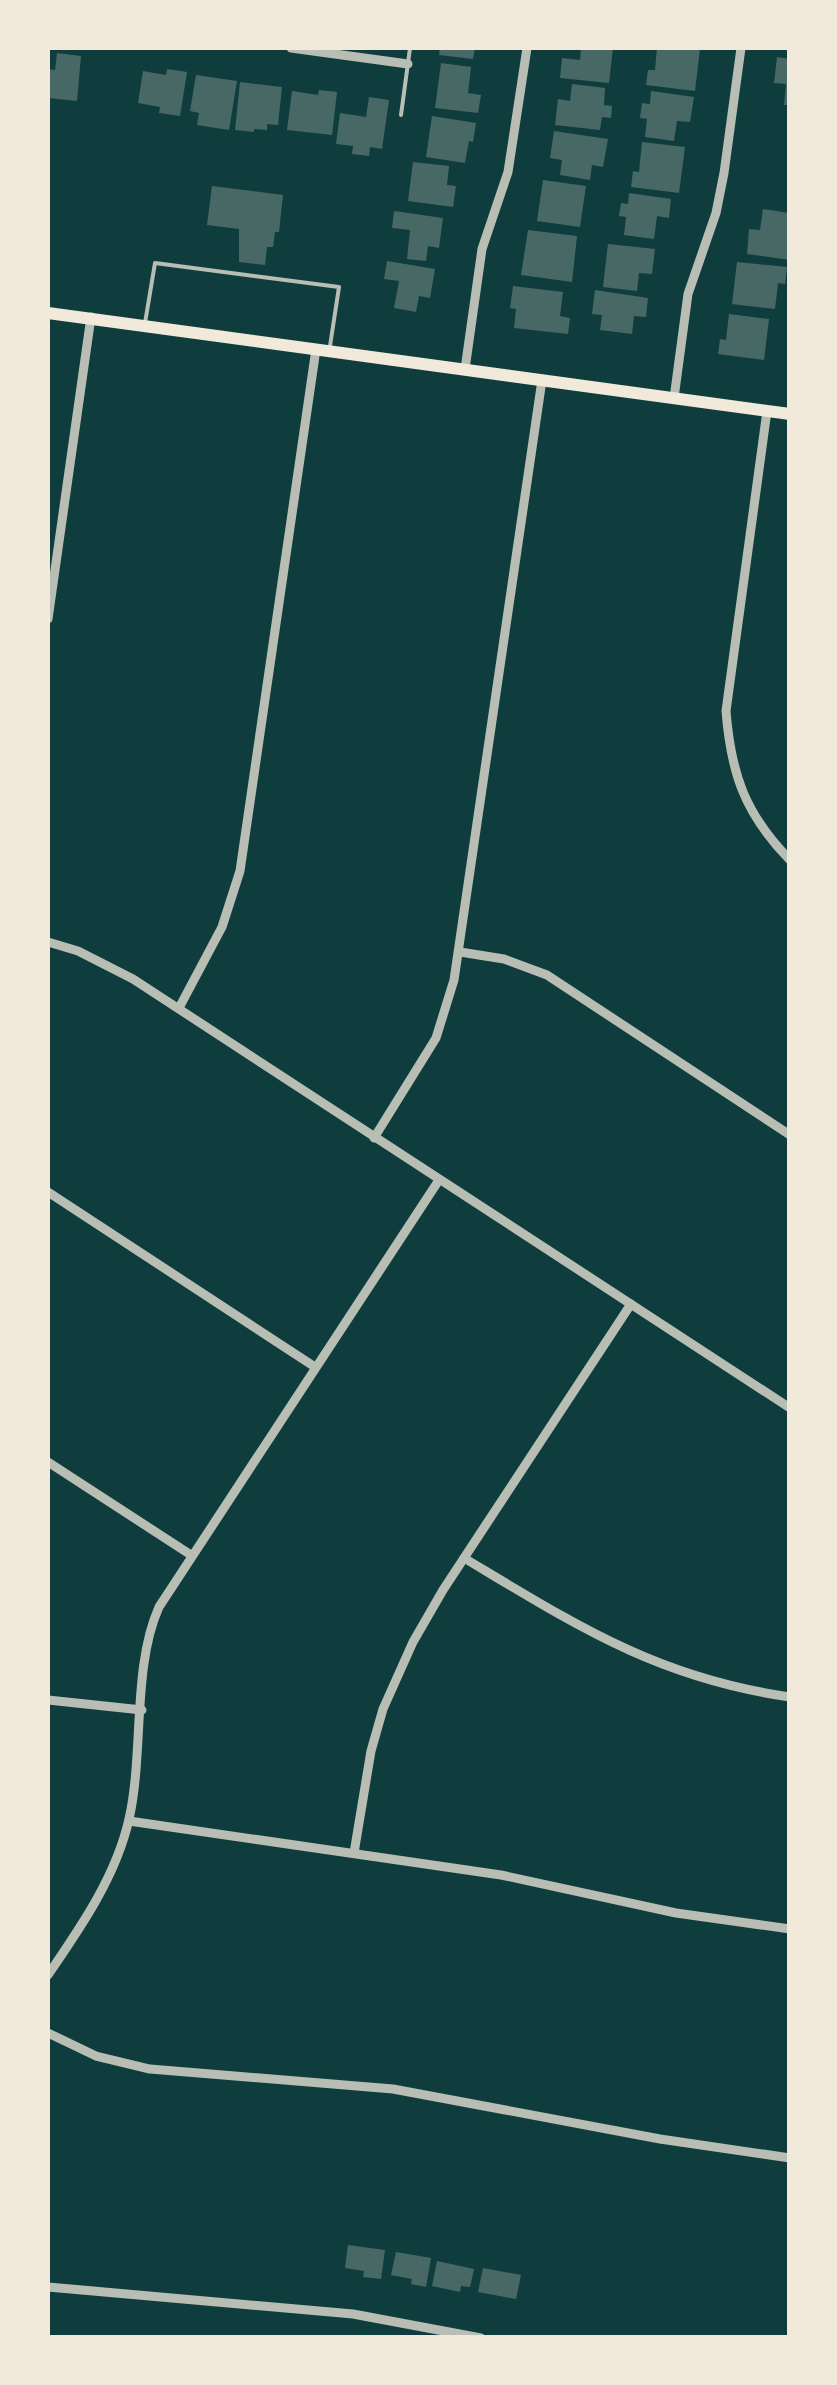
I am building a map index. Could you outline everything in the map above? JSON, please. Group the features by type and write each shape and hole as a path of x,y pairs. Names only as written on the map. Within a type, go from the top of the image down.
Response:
{"main road":[{"path":"48,313 790,414"}],"street":[{"path":"291,48 408,64"},
{"path":"464,368 482,249 508,172 527,48"},
{"path":"674,398 688,294 719,200 741,48"},
{"path":"48,619 91,317"},
{"path":"179,1008 222,927 240,871 323,350"},
{"path":"374,1138 436,1038 450,1001 542,380"},
{"path":"767,411 728,689 729,744 740,787 759,826 790,860"},
{"path":"48,942 106,965 179,1008 790,1408"},
{"path":"460,952 504,959 546,976 790,1134"},
{"path":"48,1975 101,1891 129,1820 153,1620 191,1555 438,1180"},
{"path":"48,1192 315,1367"},
{"path":"354,1853 365,1780 383,1709 424,1622 631,1304"},
{"path":"48,1462 191,1555"},
{"path":"464,1558 581,1629 634,1655 700,1680 790,1697"},
{"path":"48,1700 142,1710"},
{"path":"129,1820 501,1874 641,1906 790,1929"},
{"path":"48,2033 96,2056 150,2069 393,2089 695,2145 790,2158"},
{"path":"48,2286 353,2314 481,2338"}],"lane":[{"path":"401,115 410,48"},
{"path":"145,325 155,263 339,287 323,350"}],"building":[{"path":"440,48 475,48 473,59 439,55"},
{"path":"581,48 613,48 609,83 560,78 562,58 580,60"},
{"path":"657,48 700,49 695,91 646,85 648,70 655,70"},
{"path":"57,53 81,56 77,101 48,98 48,69 55,70"},
{"path":"777,57 790,59 790,105 784,105 786,84 774,83"},
{"path":"441,63 471,67 468,93 481,95 478,113 435,108"},
{"path":"167,69 187,72 180,116 159,113 160,107 138,103 143,71 166,75"},
{"path":"196,75 237,81 229,130 197,125 199,113 190,111"},
{"path":"240,82 282,87 278,125 267,124 267,130 254,132 235,130"},
{"path":"572,84 605,88 604,105 612,106 611,118 602,117 600,130 555,125 558,99 570,101"},
{"path":"319,90 337,92 332,135 287,130 292,91 318,95"},
{"path":"651,91 694,97 690,122 677,121 674,141 645,137 647,119 640,118 642,103 650,104"},
{"path":"369,97 389,100 382,149 370,147 369,156 352,154 353,146 336,144 340,113 366,117"},
{"path":"432,116 476,123 465,163 426,157"},
{"path":"554,131 608,139 603,167 592,165 590,180 560,175 562,160 550,158"},
{"path":"642,142 685,147 679,193 631,187 633,171 639,172"},
{"path":"413,162 449,166 447,185 456,186 453,207 408,201"},
{"path":"543,180 586,186 580,227 537,221"},
{"path":"212,186 283,195 279,232 275,232 273,247 267,247 265,265 239,262 239,229 207,225"},
{"path":"629,193 671,199 669,218 657,216 654,239 624,235 626,217 619,216 621,203 628,204"},
{"path":"763,209 790,213 790,260 747,254 749,229 760,230"},
{"path":"394,211 443,218 439,248 428,246 426,261 407,259 410,230 392,228"},
{"path":"528,230 577,236 572,282 521,275"},
{"path":"608,244 655,249 652,274 639,273 637,291 603,287"},
{"path":"387,261 435,269 430,298 419,296 416,312 394,308 399,281 384,279"},
{"path":"737,262 787,267 785,284 778,283 775,309 732,304"},
{"path":"513,286 563,292 560,316 570,318 568,334 514,328 516,309 510,308"},
{"path":"595,290 648,298 646,317 634,316 632,334 600,330 602,315 592,314"},
{"path":"729,314 769,319 764,360 718,354 720,339 726,340"},
{"path":"348,2245 385,2250 381,2279 363,2277 364,2271 345,2268"},
{"path":"396,2252 431,2258 426,2287 411,2284 412,2279 391,2275"},
{"path":"437,2261 474,2269 470,2287 461,2286 460,2292 432,2286"},
{"path":"483,2268 521,2275 516,2299 478,2292"}]}
